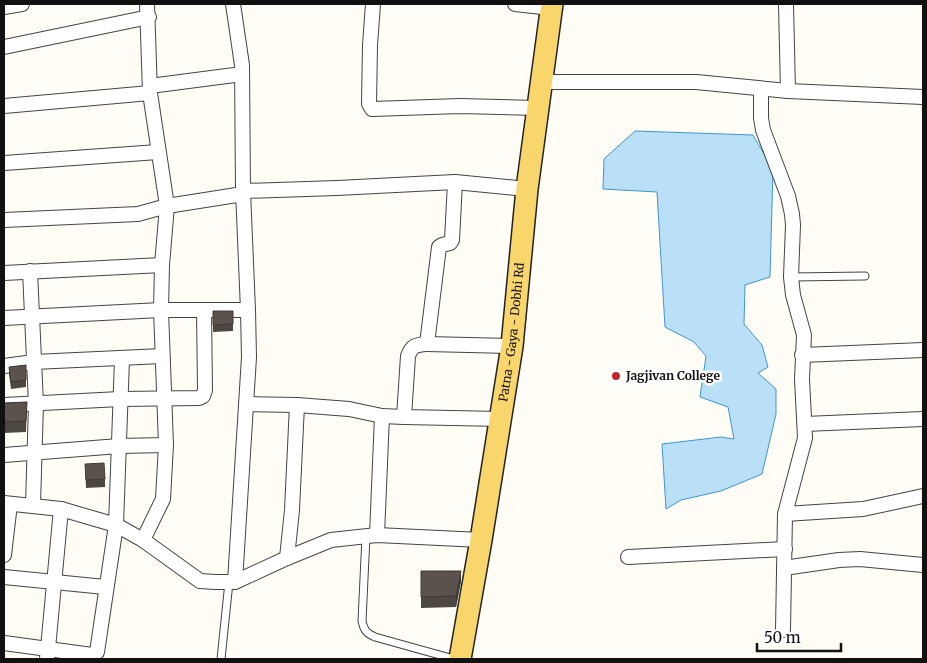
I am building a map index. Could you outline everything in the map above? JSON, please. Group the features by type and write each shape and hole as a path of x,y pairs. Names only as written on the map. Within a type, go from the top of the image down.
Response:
{"main road":[{"name":"Patna - Gaya - Dobhi Rd","path":"460,659 512,346 527,189 551,6"}],"street":[{"path":"4,8 22,4"},
{"path":"232,582 246,404 248,310 243,192 242,74 233,4"},
{"path":"373,4 370,84 370,107 372,109 460,106 538,108"},
{"path":"515,4 551,6"},
{"path":"786,4 788,91"},
{"path":"4,47 35,42 148,10 150,90 167,206 162,265 161,310 166,445 163,499 143,540"},
{"path":"4,106 150,90 242,74"},
{"path":"542,82 696,82 788,91 923,97"},
{"path":"761,89 763,130 788,196 792,214 791,277 794,302 804,329 802,355 804,445 785,514 783,630"},
{"path":"4,163 158,152"},
{"path":"427,344 439,247 450,243 452,240 455,182"},
{"path":"4,220 138,214 167,206 243,192 455,182 527,189"},
{"path":"4,273 162,265"},
{"path":"30,271 36,404 33,505"},
{"path":"4,318 161,310 248,310"},
{"path":"4,405 120,399 199,398 203,396 205,390 204,311"},
{"path":"404,417 408,356 410,349 415,345 512,346"},
{"path":"802,355 923,350"},
{"path":"4,366 34,362 162,356"},
{"path":"4,643 48,654 92,654 97,652 105,587 116,525 122,359"},
{"path":"246,404 349,409 382,416 500,419"},
{"path":"286,558 292,510 297,405"},
{"path":"371,535 382,416"},
{"path":"805,424 923,419"},
{"path":"4,455 119,446 166,445"},
{"path":"785,514 863,509 923,496"},
{"path":"4,555 7,504 61,509 116,525 143,540 200,581 232,582 330,540 371,535 481,540"},
{"path":"48,654 61,509"},
{"path":"628,557 785,549"},
{"path":"784,568 846,560 923,566"},
{"path":"4,577 105,587"}],"lane":[{"path":"791,277 865,276"},
{"path":"371,535 362,621 367,634 454,659"},
{"path":"221,659 232,582"}],"water":[{"path":"635,131 753,135 773,169 770,277 745,285 744,324 762,345 768,367 758,373 776,389 776,414 762,474 721,491 681,500 666,509 662,444 721,437 734,439 728,407 700,397 706,356 694,342 665,327 657,192 603,189 604,159"}],"building":[{"path":"213,311 233,311 233,324 213,325"},
{"path":"26,365 26,380 11,382 9,367"},
{"path":"27,402 26,421 4,422 4,403"},
{"path":"104,463 105,479 86,480 85,464"},
{"path":"421,571 461,571 456,596 421,597"}],"place":[{"name":"Jagjivan College","path":"616,376"}]}
